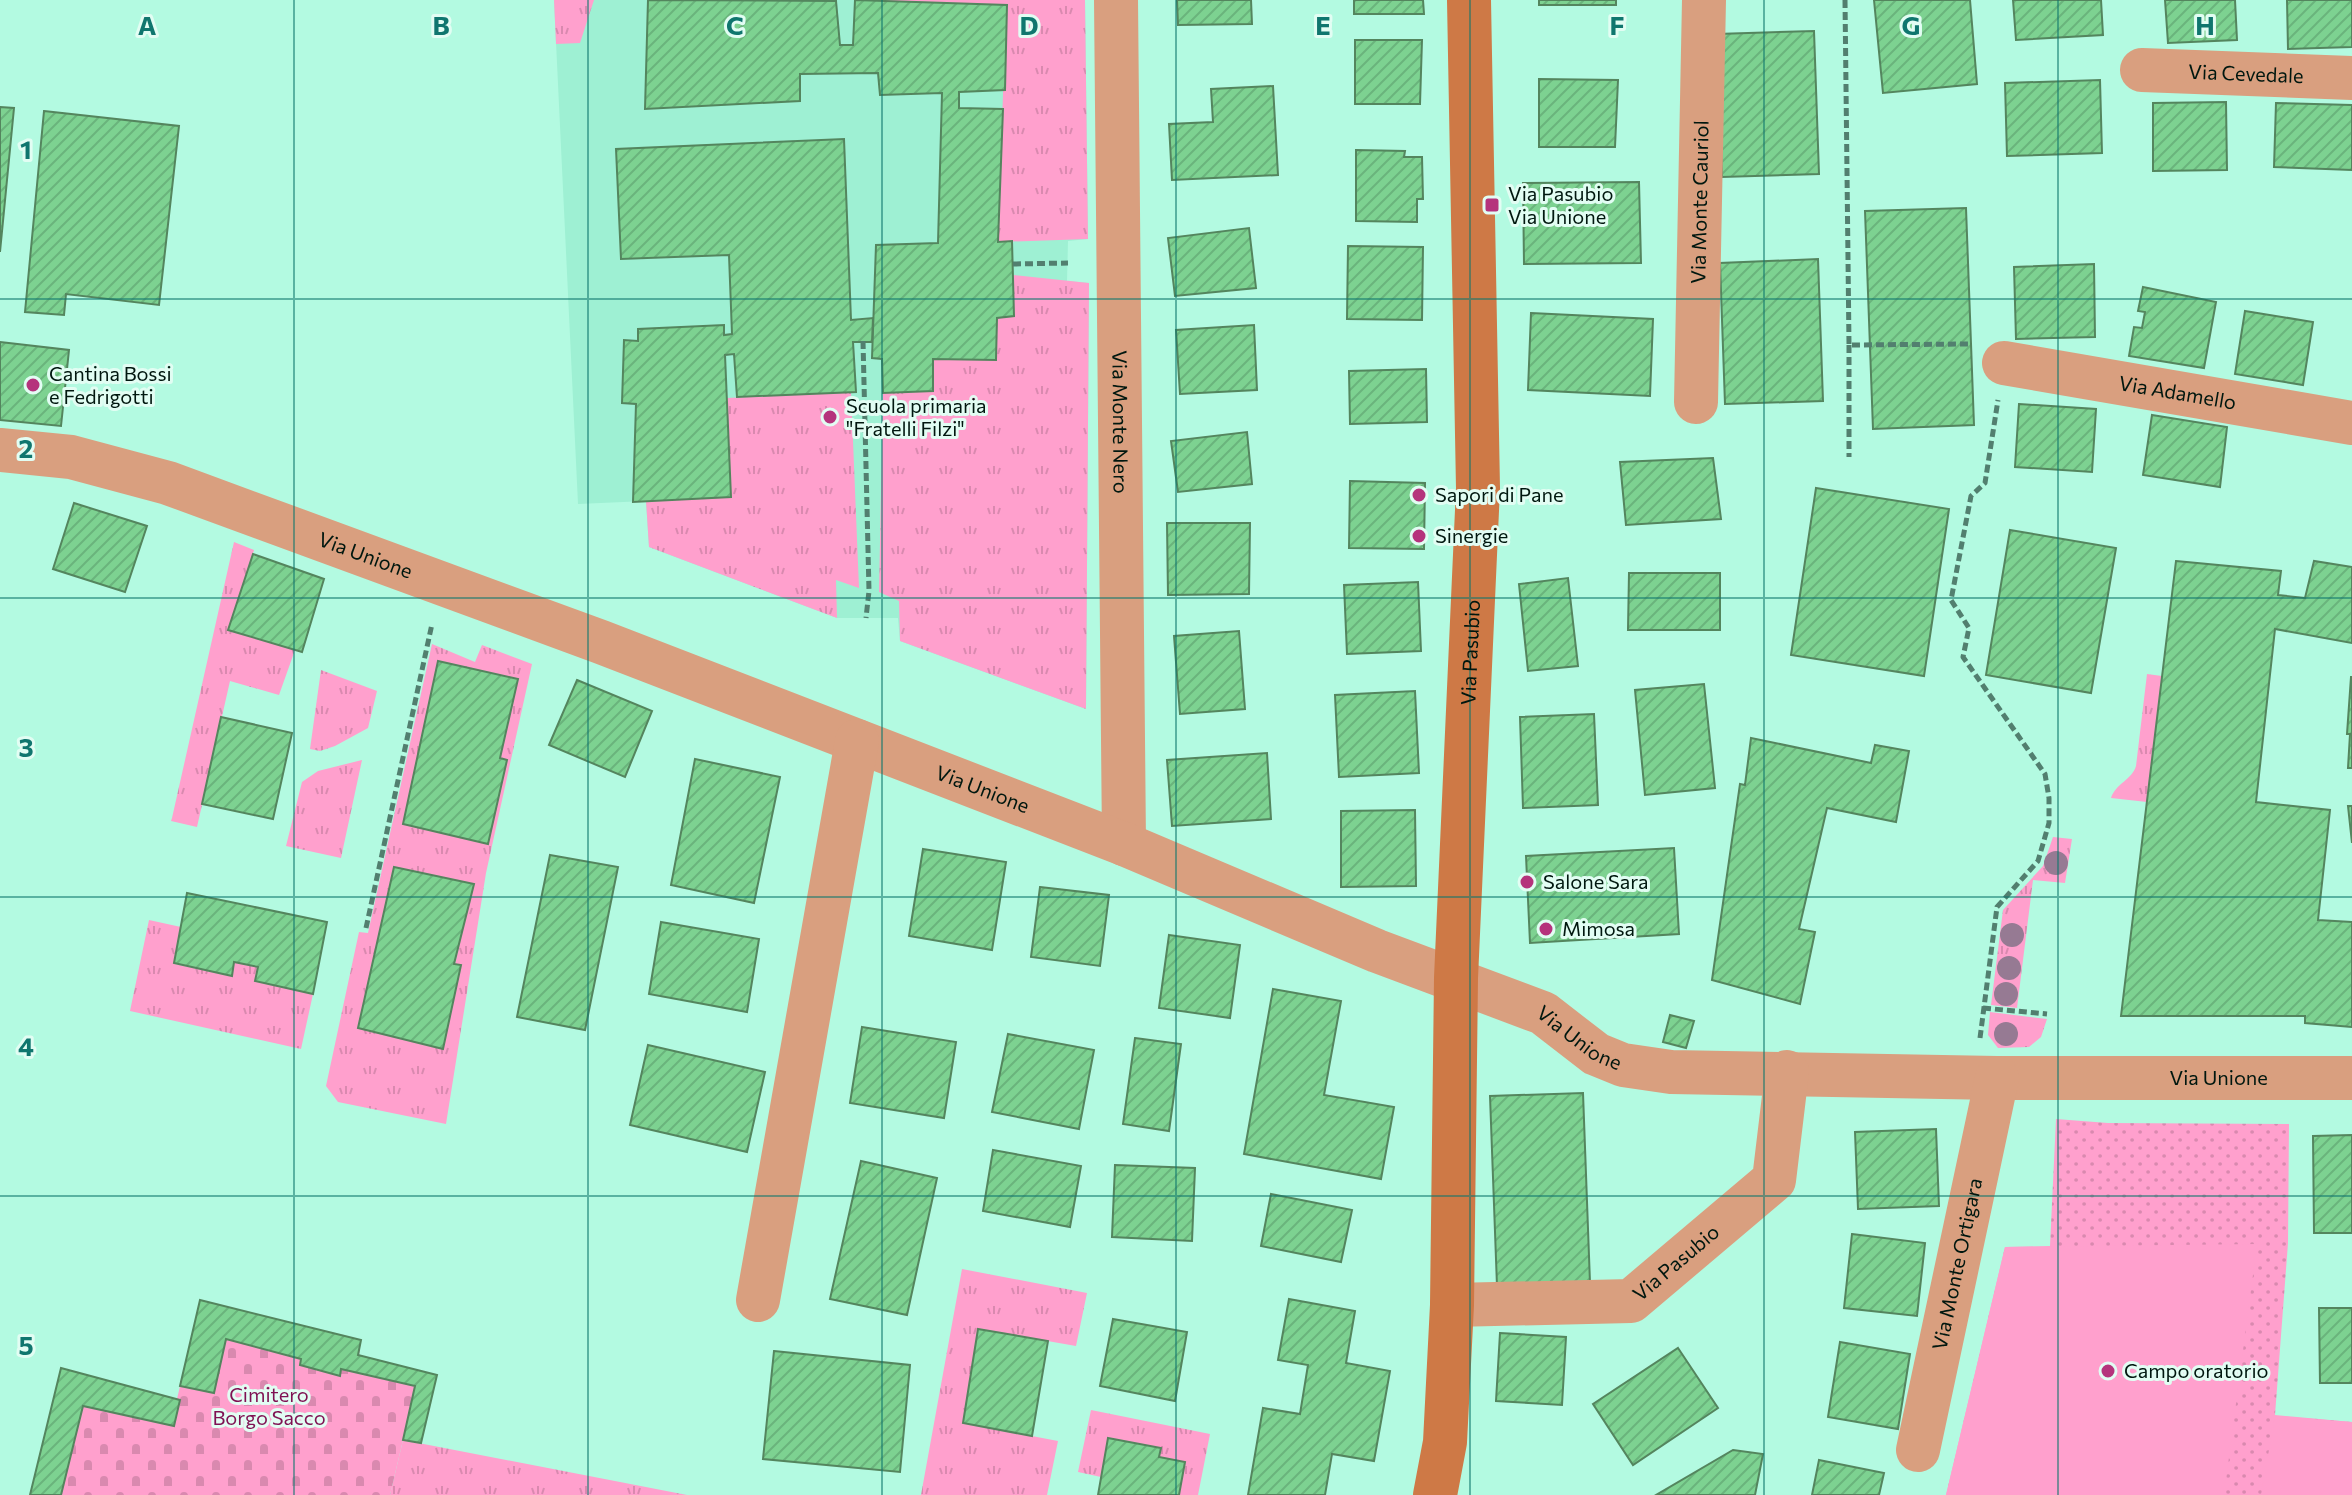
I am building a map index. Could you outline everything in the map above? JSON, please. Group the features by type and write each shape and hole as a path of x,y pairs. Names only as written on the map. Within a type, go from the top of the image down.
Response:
{"street":[{"name":"Via Monte Nero","path":"1116,0 1124,844"},
{"name":"Via Pasubio","path":"1435,1495 1445,1442 1452,1305 1456,978 1478,488 1469,0"},
{"name":"Via Monte Cauriol","path":"1696,402 1704,0"},
{"name":"Via Cevedale","path":"2142,70 2352,78"},
{"name":"Via Adamello","path":"2004,363 2352,423"},
{"name":"Via Unione","path":"0,450 71,457 168,483 609,644 1124,844 1377,951 1543,1013 1596,1054 1623,1065 1671,1072 1787,1072 1988,1065 2352,1078"},
{"path":"758,1300 857,741"},
{"name":"Via Monte Ortigara","path":"1918,1450 1988,1065"},
{"name":"Via Pasubio","path":"1452,1305 1631,1301 1774,1180 1787,1072"}],"path":[{"path":"1845,0 1849,457"},
{"path":"1013,264 1068,263"},
{"path":"863,341 869,591 866,618"},
{"path":"1849,345 1980,344 2004,363 1985,483 1971,496 1951,600 1969,628 1963,657 2045,774 2049,823 2038,861 1997,907 1983,1008 1988,1065"},
{"path":"366,928 433,618"},
{"path":"1983,1008 2047,1014"}],"shaded area":[{"name":"Scuola primaria \"Fratelli Filzi\"","path":"554,0 1085,0 1088,239 1068,241 1067,281 1089,283 1086,709 900,641 898,618 837,618 649,547 646,501 578,504"}],"green space":[{"path":"554,0 594,0 580,43 556,44"},
{"path":"863,0 1085,0 1088,239 998,242 1006,5"},
{"path":"1013,275 1089,283 1086,709 900,641 899,601 879,592 883,393 933,391 933,359 996,360 997,318 1014,316"},
{"path":"851,392 859,588 836,580 837,618 649,547 646,501 727,398"},
{"path":"234,542 254,550 229,629 295,650 279,695 230,681 197,827 171,821"},
{"path":"432,644 475,662 482,645 532,664 486,873 446,1124 338,1102 326,1086 359,932 368,933","holes":["438,662 517,679 500,758 507,760 488,844 403,823","394,867 473,884 455,964 461,965 443,1048 358,1028"]},
{"path":"321,670 377,691 368,728 320,751 310,749"},
{"path":"2147,674 2162,676 2147,802 2111,798 2136,766"},
{"path":"362,760 341,858 286,846 302,782 318,771"},
{"path":"2053,837 2072,839 2065,883 2033,880 2017,1008 1991,1005 2003,910 2043,866"},
{"path":"149,920 181,927 175,964 231,976 234,962 258,967 256,981 313,994 301,1049 130,1011"},
{"path":"1990,1012 2047,1019 2041,1037 2029,1047 1998,1048 1988,1035"},
{"path":"2056,1119 2108,1123 2289,1124 2288,1243 2275,1415 2352,1422 2352,1495 1946,1495 2005,1247 2050,1246"},
{"name":"Campo oratorio","path":"2257,1244 2224,1495 1946,1495 2005,1247"},
{"path":"962,1269 1087,1293 1076,1346 978,1329 963,1423 1058,1441 1047,1495 921,1495"},
{"name":"Cimitero Borgo Sacco","path":"200,1300 361,1340 359,1355 437,1375 421,1443 403,1440 390,1495 30,1495 61,1368 177,1399"},
{"path":"1091,1410 1210,1434 1198,1495 1179,1495 1185,1463 1159,1457 1101,1477 1078,1472"},
{"path":"2275,1416 2352,1422 2352,1495 2261,1495"},
{"path":"403,1440 687,1495 390,1495"}],"building":[{"path":"648,0 836,1 840,45 853,45 855,0 1007,5 1005,90 959,92 959,108 1003,109 998,242 1012,241 1014,316 997,318 996,360 933,359 933,391 883,393 882,359 872,358 876,245 938,243 942,93 880,95 878,73 800,74 800,101 645,109"},
{"path":"1177,0 1251,0 1252,24 1178,25"},
{"path":"1354,0 1423,0 1424,14 1354,14"},
{"path":"1539,0 1616,0 1616,5 1539,5"},
{"path":"1874,0 1970,0 1977,84 1883,93"},
{"path":"2013,0 2101,0 2103,35 2016,40"},
{"path":"2165,0 2235,0 2237,40 2168,43"},
{"path":"2287,0 2352,0 2352,47 2288,49"},
{"path":"1814,31 1819,174 1722,177 1717,34"},
{"path":"1355,40 1422,40 1420,104 1355,104"},
{"path":"1539,79 1618,80 1615,147 1539,147"},
{"path":"2100,80 2102,153 2007,156 2005,83"},
{"path":"1273,86 1278,175 1172,180 1169,124 1213,122 1211,89"},
{"path":"2226,102 2227,170 2153,171 2153,103"},
{"path":"2276,103 2352,105 2352,170 2274,167"},
{"path":"0,107 14,108 0,252"},
{"path":"44,111 179,126 159,305 66,294 64,315 25,312"},
{"path":"844,139 851,320 873,318 872,342 853,342 856,392 737,397 734,354 725,355 731,497 633,502 636,404 622,403 624,340 638,341 638,329 724,325 724,335 732,334 729,255 621,259 616,149"},
{"path":"1356,150 1405,151 1404,157 1422,157 1423,199 1417,199 1417,222 1356,221"},
{"path":"1639,182 1641,263 1524,264 1523,183"},
{"path":"1966,208 1974,425 1873,429 1865,211"},
{"path":"1249,228 1256,288 1175,296 1168,238"},
{"path":"1348,246 1423,247 1422,320 1347,319"},
{"path":"1818,259 1823,401 1725,404 1720,263"},
{"path":"2094,264 2095,337 2016,339 2014,267"},
{"path":"2143,287 2216,302 2204,368 2129,356 2134,327 2142,328 2145,312 2138,311"},
{"path":"2245,311 2313,322 2303,385 2235,374"},
{"path":"1531,313 1653,319 1650,396 1528,390"},
{"path":"1254,325 1257,390 1180,394 1176,330"},
{"name":"Cantina Bossi e Fedrigotti","path":"0,342 69,350 61,426 0,420"},
{"path":"1426,369 1427,422 1350,424 1349,371"},
{"path":"2019,404 2096,409 2092,472 2015,467"},
{"path":"2152,415 2227,427 2220,487 2143,475"},
{"path":"1247,432 1252,484 1178,492 1171,441"},
{"path":"1713,458 1721,519 1626,525 1620,462"},
{"path":"1350,481 1425,483 1424,549 1349,548"},
{"path":"1816,488 1949,509 1924,676 1791,655"},
{"path":"74,503 147,526 125,592 53,569"},
{"path":"1167,523 1250,523 1249,594 1168,595"},
{"path":"2010,530 2116,548 2091,693 1986,675"},
{"path":"253,554 324,579 302,652 228,630"},
{"path":"2176,561 2281,571 2278,595 2305,598 2314,561 2352,567 2352,643 2275,629 2256,802 2330,810 2318,920 2352,922 2352,1027 2305,1023 2305,1016 2121,1016"},
{"path":"1629,573 1720,573 1720,630 1628,630"},
{"path":"1568,578 1578,666 1528,671 1519,584"},
{"path":"1418,582 1421,651 1347,654 1344,585"},
{"path":"1239,631 1245,709 1180,714 1174,636"},
{"path":"438,661 518,679 500,758 507,760 488,844 403,824"},
{"path":"2351,677 2352,768 2348,768 2350,734 2347,734"},
{"path":"577,680 652,711 625,777 549,745"},
{"path":"1704,684 1715,788 1645,795 1635,690"},
{"path":"1415,691 1419,773 1339,777 1335,695"},
{"path":"1594,714 1598,805 1523,808 1520,717"},
{"path":"221,717 292,733 273,819 202,804"},
{"path":"1751,738 1871,763 1875,745 1909,751 1896,822 1827,808 1799,929 1815,932 1800,1004 1712,980 1740,784 1745,785"},
{"path":"1267,753 1271,819 1172,826 1167,760"},
{"path":"695,759 780,777 754,903 671,885"},
{"path":"2348,806 2352,806 2352,843"},
{"path":"1415,810 1416,886 1341,887 1341,811"},
{"path":"1674,848 1679,934 1530,943 1526,856"},
{"path":"923,849 1006,862 992,950 909,936"},
{"path":"550,855 618,867 585,1030 517,1017"},
{"path":"394,867 474,884 454,964 461,965 443,1049 358,1028"},
{"path":"1040,887 1109,895 1100,966 1031,957"},
{"path":"187,893 327,922 313,994 255,981 258,967 234,962 232,976 174,963"},
{"path":"661,922 759,939 747,1012 649,994"},
{"path":"1169,935 1240,945 1230,1018 1159,1008"},
{"path":"1273,989 1341,1001 1324,1095 1394,1107 1381,1179 1244,1154"},
{"path":"1670,1015 1694,1021 1686,1048 1663,1042"},
{"path":"862,1027 956,1042 944,1118 850,1103"},
{"path":"1008,1034 1094,1050 1079,1129 992,1112"},
{"path":"1135,1038 1181,1044 1169,1131 1123,1124"},
{"path":"648,1045 765,1072 747,1152 630,1125"},
{"path":"1583,1093 1590,1283 1497,1286 1490,1096"},
{"path":"1936,1129 1939,1206 1858,1209 1855,1132"},
{"path":"2352,1135 2352,1233 2314,1233 2313,1136"},
{"path":"993,1150 1081,1166 1070,1227 983,1211"},
{"path":"861,1161 937,1178 907,1315 830,1299"},
{"path":"1115,1165 1195,1168 1192,1241 1112,1237"},
{"path":"1271,1194 1352,1210 1341,1262 1261,1246"},
{"path":"1852,1234 1925,1243 1917,1316 1844,1308"},
{"path":"1289,1299 1355,1311 1346,1363 1390,1371 1374,1461 1332,1454 1325,1495 1248,1495 1263,1408 1300,1414 1308,1365 1278,1360"},
{"path":"200,1300 361,1340 358,1355 437,1375 421,1443 403,1440 415,1386 341,1369 340,1376 300,1365 301,1359 226,1339 214,1393 180,1386"},
{"path":"2319,1308 2352,1308 2352,1383 2320,1383"},
{"path":"1113,1319 1187,1332 1175,1401 1100,1386"},
{"path":"978,1329 1048,1341 1032,1436 963,1423"},
{"path":"1500,1333 1566,1337 1562,1405 1496,1401"},
{"path":"1840,1342 1910,1354 1898,1429 1828,1417"},
{"path":"1678,1348 1718,1408 1633,1465 1593,1404"},
{"path":"774,1351 910,1365 900,1472 763,1459"},
{"path":"61,1368 180,1400 174,1426 83,1406 61,1495 30,1495"},
{"path":"1108,1438 1161,1448 1159,1457 1185,1462 1179,1495 1098,1495"},
{"path":"1733,1450 1763,1454 1755,1495 1656,1495"},
{"path":"1819,1460 1884,1473 1879,1495 1812,1495"}],"place":[{"name":"Via Pasubio Via Unione","path":"1492,205"},
{"name":"Cantina Bossi e Fedrigotti","path":"33,385"},
{"name":"Scuola primaria \"Fratelli Filzi\"","path":"830,417"},
{"name":"Sapori di Pane","path":"1419,495"},
{"name":"Sinergie","path":"1419,536"},
{"name":"Salone Sara","path":"1527,882"},
{"name":"Mimosa","path":"1546,929"},
{"name":"Campo oratorio","path":"2108,1371"}]}
